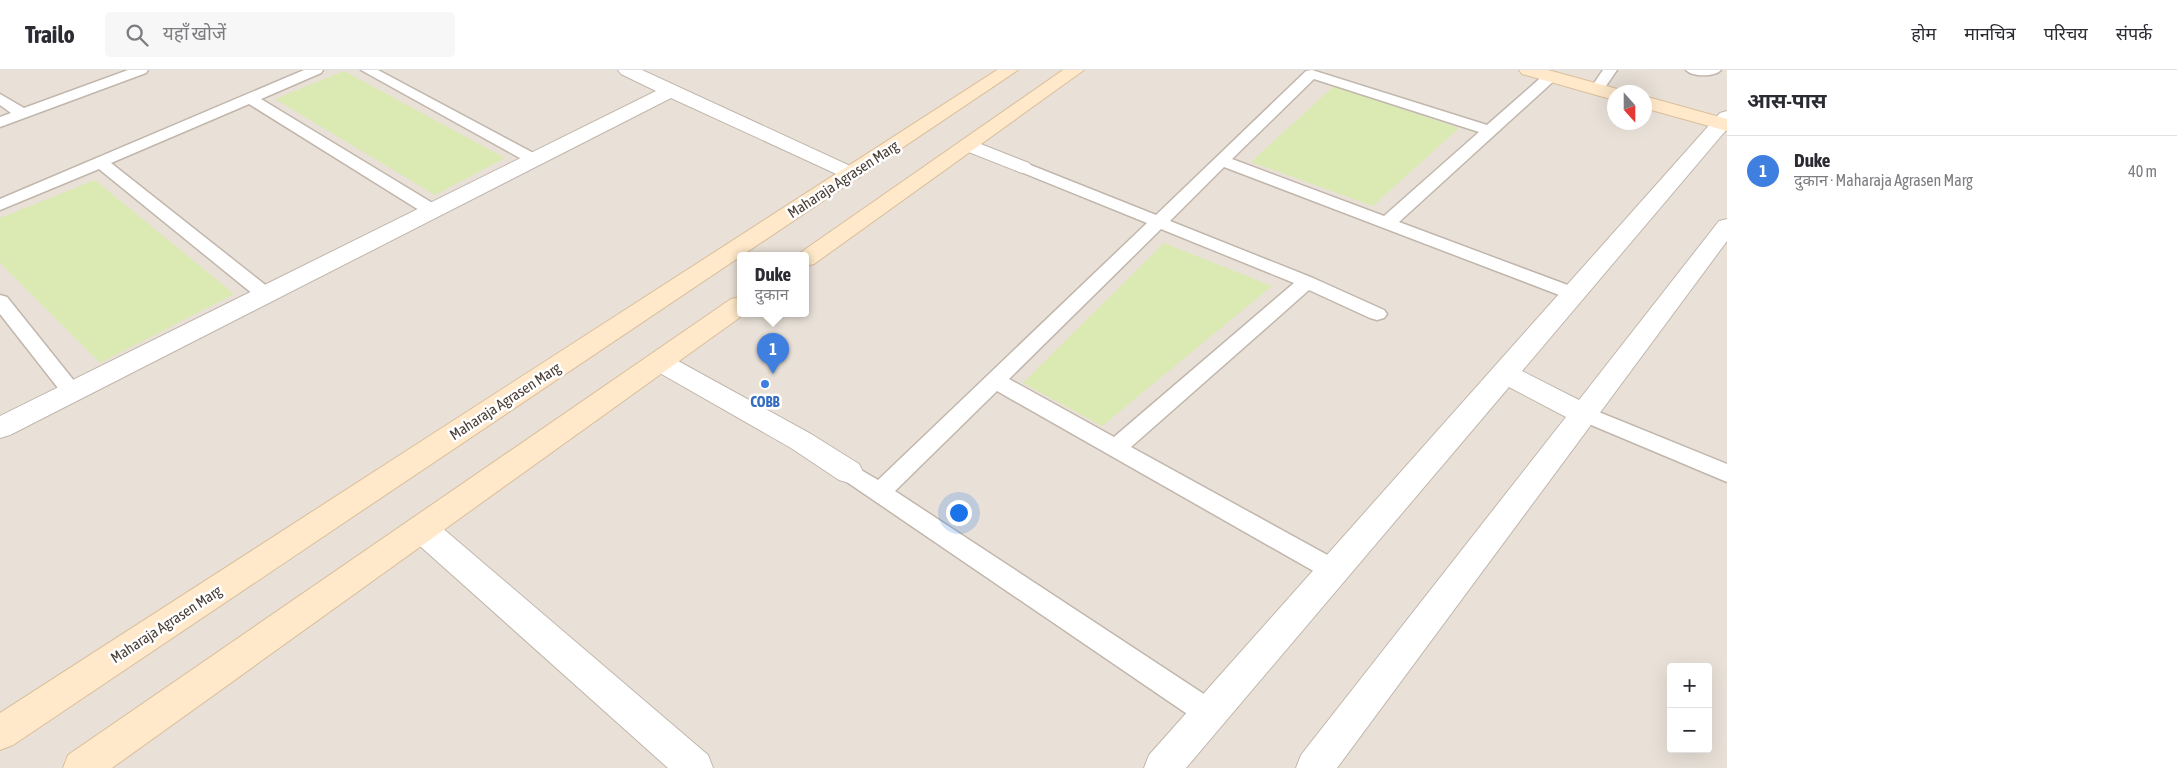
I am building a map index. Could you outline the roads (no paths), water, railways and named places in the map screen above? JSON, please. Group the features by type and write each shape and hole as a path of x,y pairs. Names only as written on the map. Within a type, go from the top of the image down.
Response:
{"street":[{"path":"627,70 852,174"},
{"name":"Maharaja Agrasen Marg","path":"0,733 1009,70"},
{"path":"809,257 1075,70"},
{"path":"1528,70 1606,92"},
{"path":"0,428 672,90"},
{"path":"1162,768 1725,122 1652,104"},
{"path":"968,145 1022,167"},
{"path":"1314,768 1727,226"},
{"path":"81,768 737,307"},
{"path":"660,362 800,441 849,472"},
{"path":"1505,373 1584,414"},
{"path":"422,529 695,768"}],"lane":[{"path":"0,122 142,70"},
{"path":"0,205 316,70"},
{"path":"368,70 535,160"},
{"path":"1606,92 1610,70"},
{"path":"1693,70 1714,70"},
{"path":"880,492 1311,74 1490,131"},
{"path":"1387,223 1551,76"},
{"path":"0,98 22,114"},
{"path":"249,98 433,211"},
{"path":"1222,161 1574,294"},
{"path":"100,162 266,295"},
{"path":"1022,167 1307,282 1377,314"},
{"path":"1116,448 1307,282"},
{"path":"0,301 72,392"},
{"path":"996,381 1333,570"},
{"path":"1584,414 1727,473"},
{"path":"849,472 1209,712"}],"place":[{"name":"Duke","path":"773,374"},
{"name":"COBB","path":"765,384"}]}
